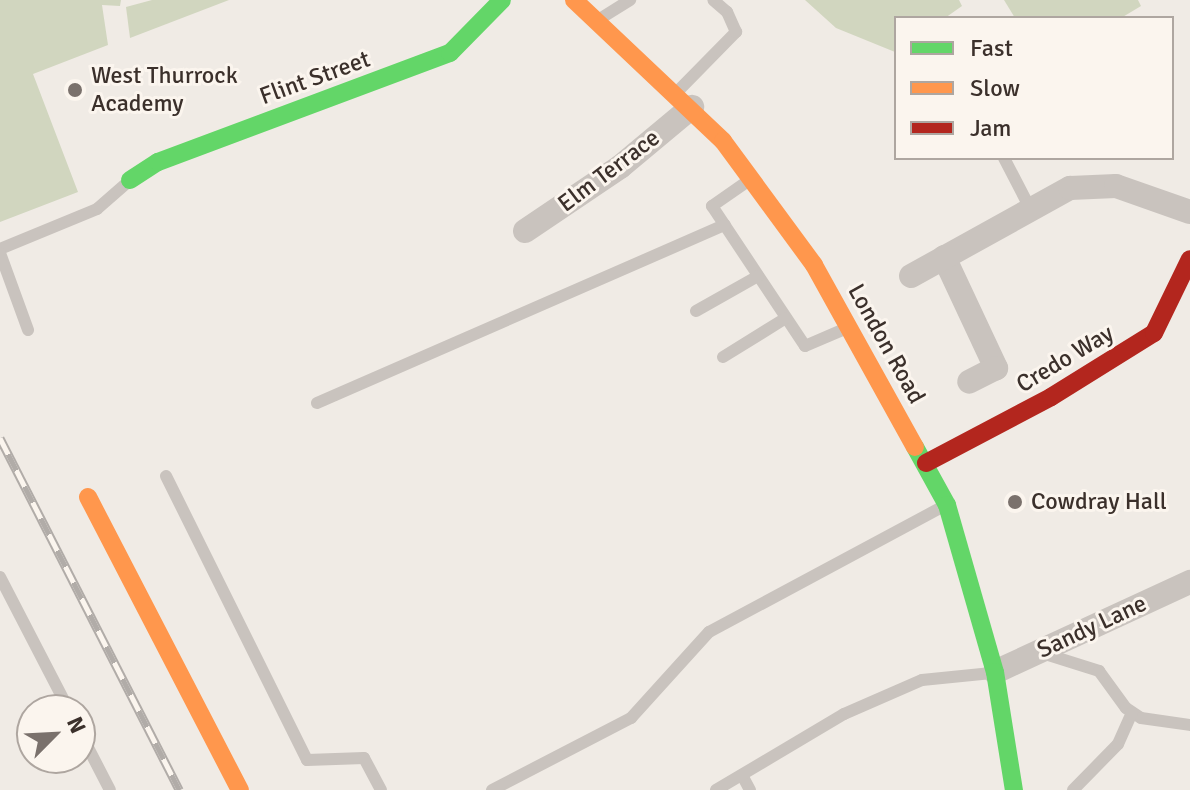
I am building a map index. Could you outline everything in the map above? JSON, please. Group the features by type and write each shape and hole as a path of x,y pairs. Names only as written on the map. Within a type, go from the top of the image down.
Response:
{"street":[{"name":"Flint Street","path":"130,180 155,155 450,53 502,0"},
{"name":"London Road","path":"574,0 684,100 753,178 850,327 926,463 947,505 995,672 1014,790"},
{"name":"Elm Terrace","path":"525,231 620,167 684,100"},
{"path":"911,276 1070,188 1116,186 1190,212"},
{"path":"944,257 996,368 969,382"},
{"name":"Credo Way","path":"926,463 1051,397 1154,333 1181,303 1190,259"},
{"path":"88,497 240,790"},
{"name":"Sandy Lane","path":"995,672 1190,582"}],"lane":[{"path":"595,22 630,0"},
{"path":"684,100 736,32 727,12 713,0"},
{"path":"1005,160 1031,210"},
{"path":"753,178 712,206 805,346 850,327"},
{"path":"28,330 0,251 97,209 130,180"},
{"path":"317,403 725,225"},
{"path":"696,311 758,276"},
{"path":"723,357 786,318"},
{"path":"166,476 307,760 364,758 381,790"},
{"path":"492,790 631,718 709,632 947,505"},
{"path":"0,577 61,694"},
{"path":"1038,652 1099,671 1132,713 1190,725"},
{"path":"716,790 844,714 922,680 995,672"},
{"path":"1073,790 1118,744 1132,713"},
{"path":"96,763 110,790"},
{"path":"742,775 750,790"}],"green space":[{"path":"0,0 121,0 120,6 102,5 108,45 33,74 78,192 0,222"},
{"path":"152,0 229,0 130,38 126,7"},
{"path":"805,0 959,0 962,6 948,16 894,16 894,52 836,28"},
{"path":"1004,0 1138,0 1141,6 1124,16 1014,16"}],"railway":[{"path":"0,438 179,790"}],"traffic: fast":[{"path":"130,180 158,162 450,53 502,0"},
{"path":"915,447 947,505 995,672 1014,790"}],"traffic: slow":[{"path":"574,0 723,141 814,265 915,447"},
{"path":"88,497 240,790"}],"traffic: jam":[{"path":"926,463 1051,397 1154,333 1190,259"}],"place":[{"name":"West Thurrock Academy","path":"75,90"},
{"name":"Cowdray Hall","path":"1015,502"}]}
